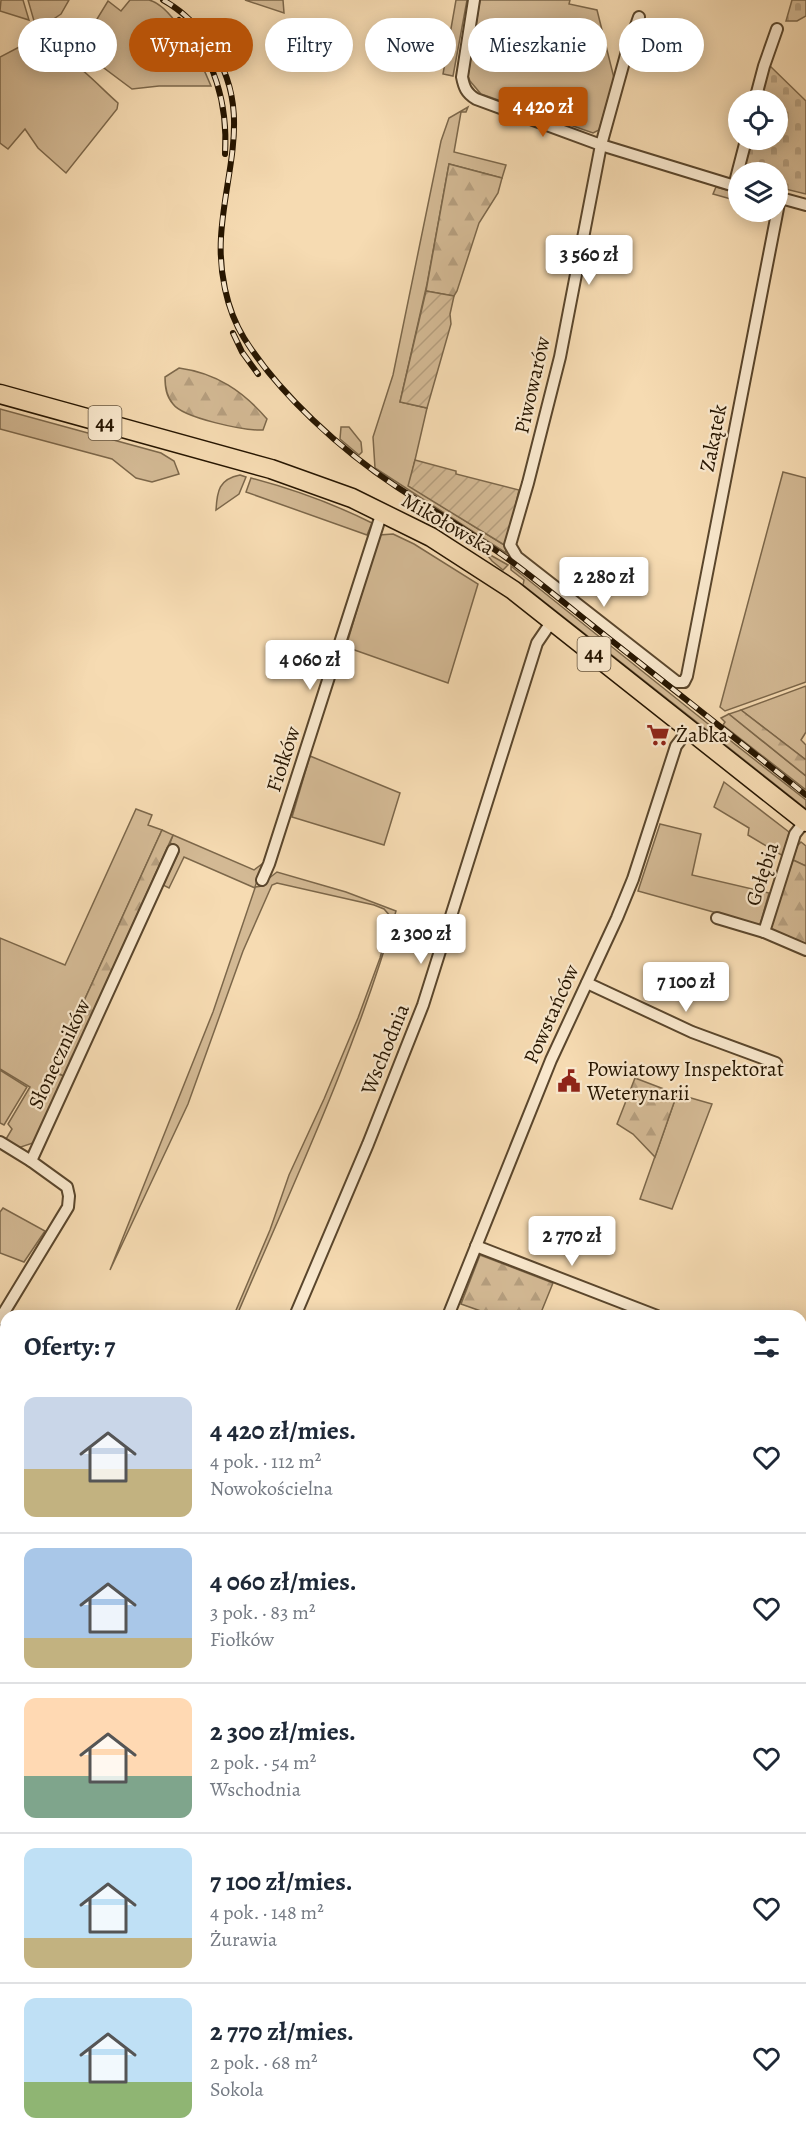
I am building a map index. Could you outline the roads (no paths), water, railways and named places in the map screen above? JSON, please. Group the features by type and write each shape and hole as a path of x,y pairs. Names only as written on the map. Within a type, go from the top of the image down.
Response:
{"main road":[{"name":"Mikołowska","path":"0,394 271,469 352,498 431,537 513,590 806,822"}],"street":[{"path":"474,0 462,77 464,87 469,94 476,99 602,145 728,184"},
{"name":"Piwowarów","path":"639,17 627,51 602,145 560,357 510,545 517,557 672,680 681,683"},
{"path":"758,90 777,29"},
{"path":"788,200 806,205"},
{"name":"Zakątek","path":"681,683 686,679 773,222"},
{"name":"Fiołków","path":"262,880 276,843 382,512"},
{"name":"Wschodnia","path":"298,1310 368,1144 423,1005 537,643 552,621"},
{"name":"Powstańców","path":"450,1310 534,1101 640,862 676,746 689,729"},
{"name":"Gołębia","path":"806,822 795,834 764,933 806,950"},
{"name":"Słoneczników","path":"31,1161 173,850"},
{"path":"717,918 764,933"},
{"path":"587,983 692,1032 776,1063"},
{"path":"0,1142 67,1187 69,1196 68,1207 5,1310"},
{"path":"476,1246 641,1310"}],"railway":[{"path":"163,0 183,14 205,38 223,69 231,92 234,139 223,212 221,263 225,289 233,315 258,359 293,400 333,439 376,473 521,568 806,795"},
{"path":"213,72 224,117 225,154"},
{"path":"233,333 242,352 258,374"}],"place":[{"name":"Żabka","path":"658,735"},
{"name":"Powiatowy Inspektorat Weterynarii","path":"569,1081"}]}
